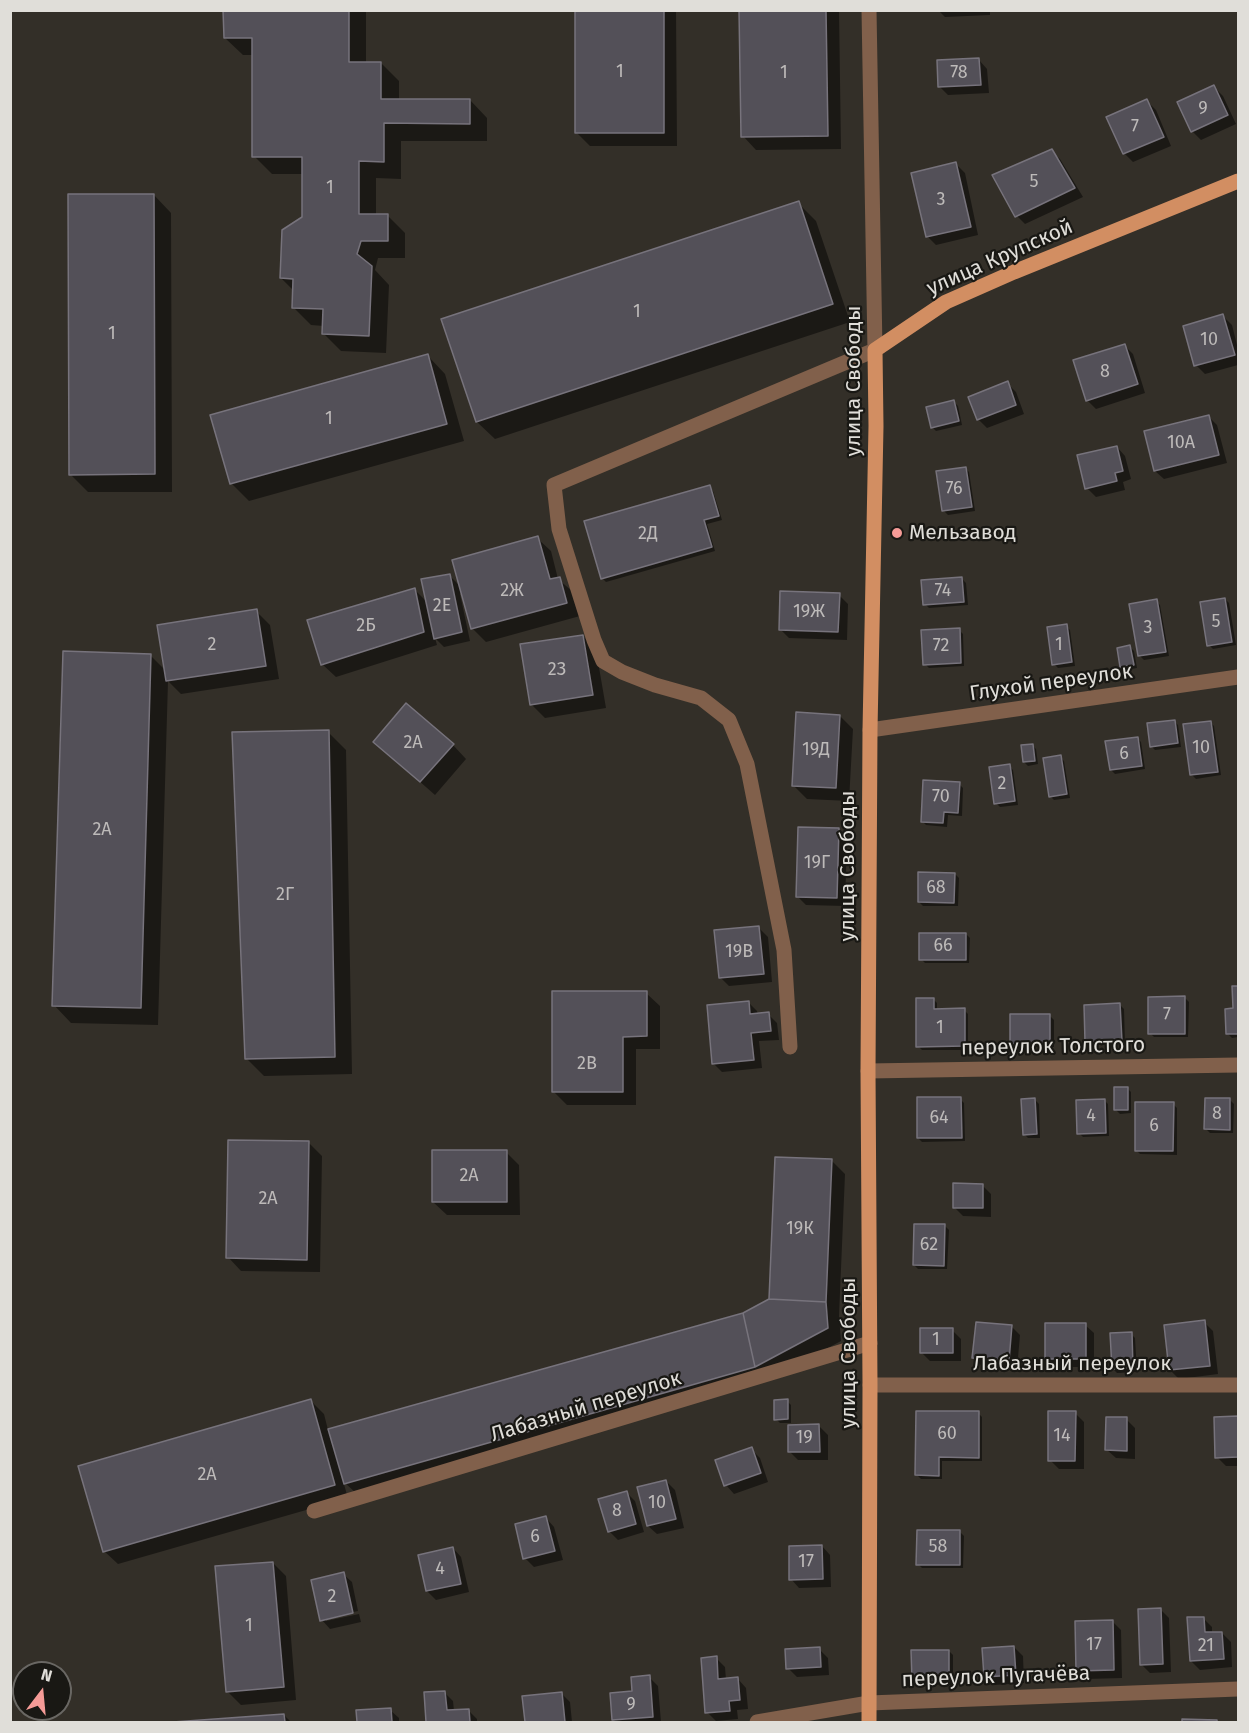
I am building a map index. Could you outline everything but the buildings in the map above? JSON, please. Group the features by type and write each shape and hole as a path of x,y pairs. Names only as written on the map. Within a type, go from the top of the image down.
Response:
{"main road":[{"name":"улица Крупской","path":"875,350 946,302 1239,181"},
{"name":"улица Свободы","path":"869,1722 868,1071 875,350"}],"street":[{"name":"улица Свободы","path":"869,10 875,350"},
{"name":"улица Крупской","path":"790,1047 784,950 747,764 729,720 701,698 655,685 622,672 603,661 594,640 559,529 554,485 875,350"},
{"name":"Глухой переулок","path":"870,730 1239,677"},
{"name":"переулок Толстого","path":"868,1071 1239,1065"},
{"name":"Лабазный переулок","path":"314,1510 870,1343"},
{"name":"Лабазный переулок","path":"870,1385 1239,1385"},
{"name":"переулок Пугачёва","path":"757,1722 869,1703 1239,1689"}],"place":[{"name":"Мельзавод","path":"897,533"}]}
